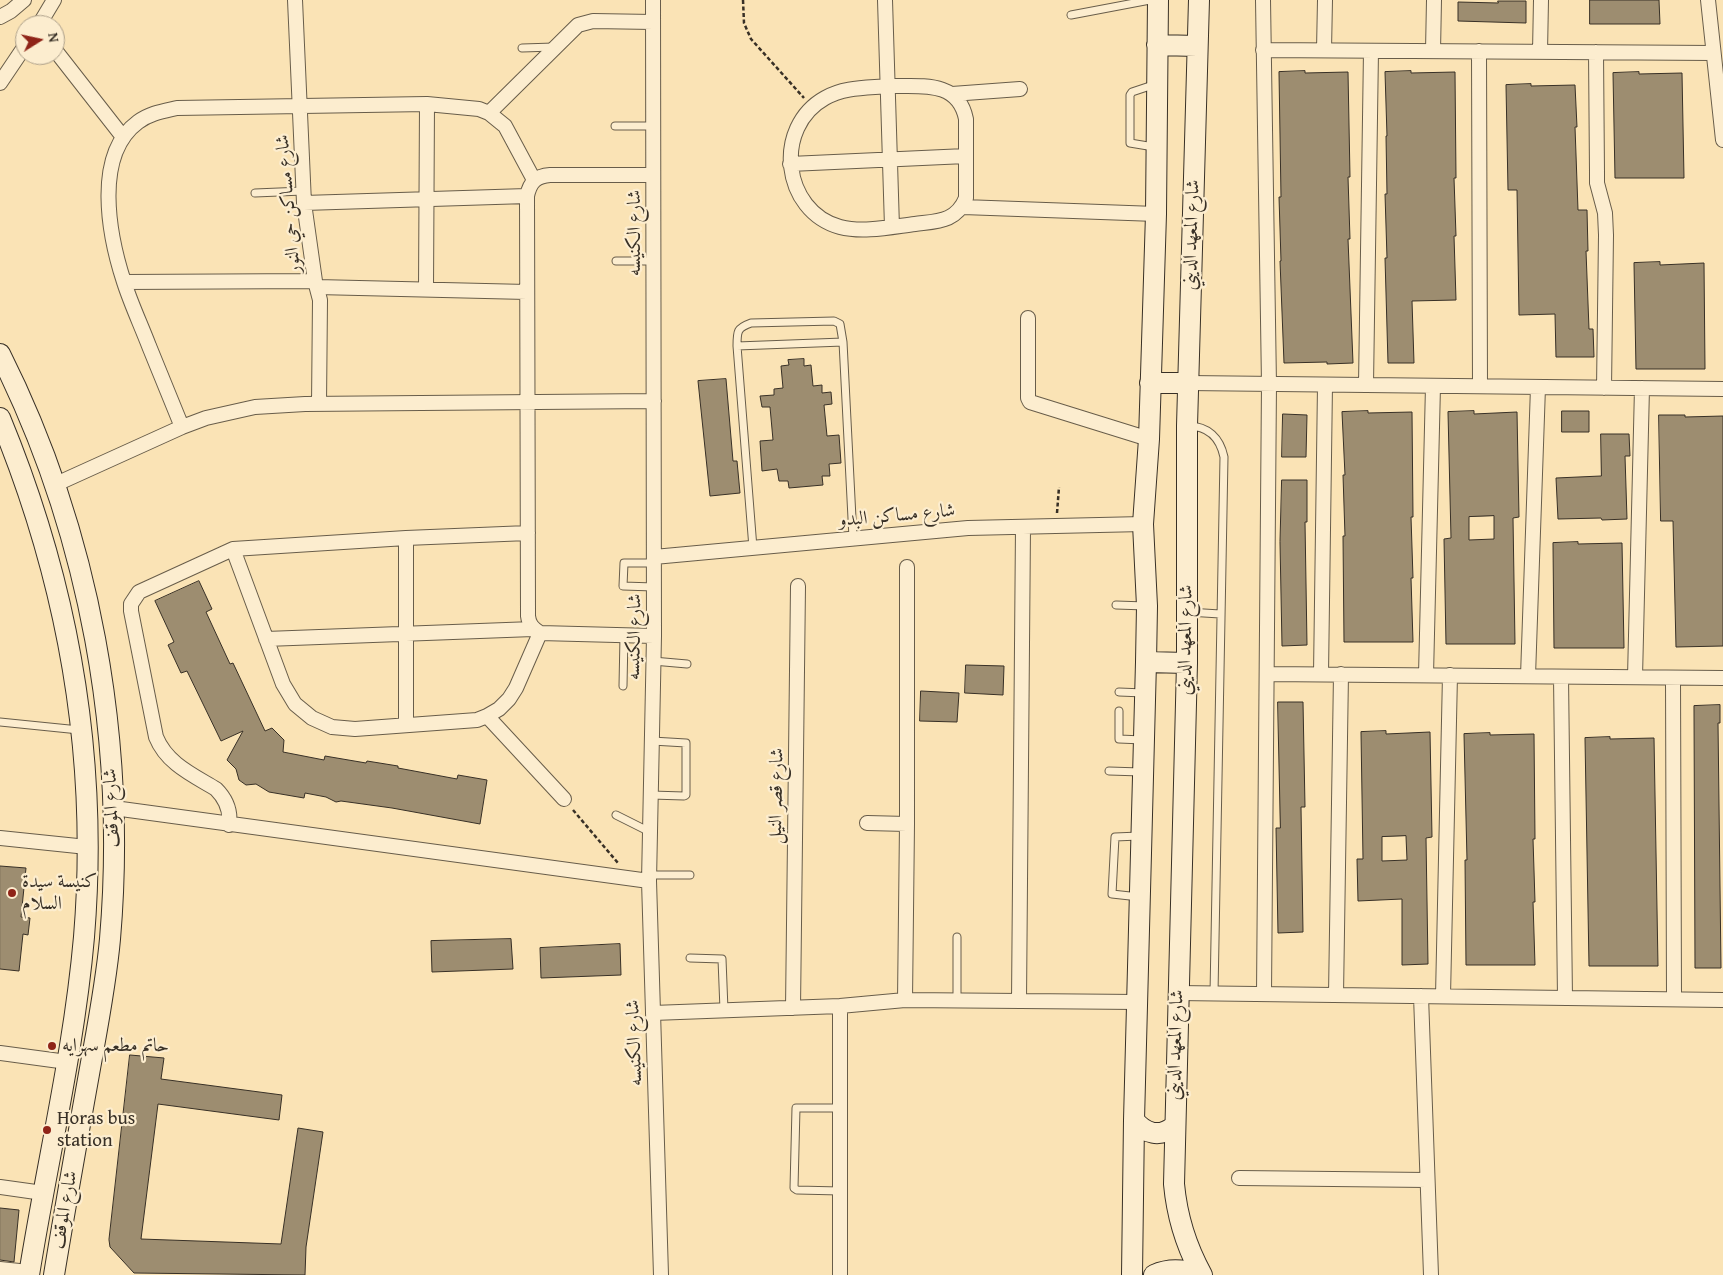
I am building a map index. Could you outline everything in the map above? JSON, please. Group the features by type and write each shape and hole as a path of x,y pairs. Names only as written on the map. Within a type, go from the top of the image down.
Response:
{"street":[{"path":"0,17 24,0"},
{"path":"45,15 54,0"},
{"name":"شارع مساكن حي النور","path":"295,0 304,197 320,300 319,404"},
{"name":"شارع الكنيسه","path":"653,0 654,636 649,878 661,1275"},
{"path":"885,0 892,227"},
{"name":"شارع المعهد الديني","path":"1132,1275 1134,1120 1146,693 1147,606 1143,524 1149,439 1156,214 1158,0"},
{"name":"شارع المعهد الديني","path":"1199,0 1188,383 1187,663 1174,1184 1176,1204 1186,1243 1202,1275"},
{"path":"1263,0 1269,384 1264,994"},
{"path":"1324,50 1325,0"},
{"path":"1433,51 1434,0"},
{"path":"1540,52 1541,0"},
{"path":"1708,0 1712,53 1723,140"},
{"path":"489,113 572,30 586,22 653,22"},
{"path":"1157,45 1197,46"},
{"path":"1263,50 1712,53"},
{"path":"1366,385 1371,51"},
{"path":"1479,52 1480,386"},
{"path":"1596,52 1597,173 1606,223 1604,388"},
{"path":"0,83 15,61"},
{"path":"65,63 123,137"},
{"path":"888,86 943,89 959,101 966,119 967,190 963,206 957,214 949,218 892,227 855,230 823,220 810,209 800,196 793,181 790,164 791,143 799,123 812,107 823,98 836,92 850,88 888,86"},
{"path":"952,94 1020,89"},
{"path":"426,289 427,104"},
{"path":"182,427 124,282 115,251 111,227 109,186 112,160 123,137 138,122 157,112 177,108 427,104 469,107 489,113 497,118 508,130 534,180"},
{"path":"790,164 966,156"},
{"path":"536,631 529,623 528,616 527,196 529,187 534,180 550,174 653,175"},
{"path":"304,197 426,199 527,196"},
{"path":"963,206 1156,214"},
{"path":"124,282 316,284 528,292"},
{"path":"1028,318 1028,398 1030,402 1149,439"},
{"name":"شارع الموقف","path":"0,354 24,407 54,484 77,560 96,643 108,727 114,808 113,897 105,982 54,1275"},
{"path":"1150,383 1723,389"},
{"path":"1321,674 1325,385"},
{"path":"1426,675 1433,386"},
{"path":"1528,676 1538,387"},
{"path":"1635,677 1642,388"},
{"path":"54,484 182,427 222,414 255,407 319,404 654,401"},
{"name":"شارع الموقف","path":"2,427 27,487 52,567 70,648 82,730 85,771 87,847 84,937 67,1062 29,1274"},
{"name":"شارع مساكن البدو","path":"654,560 753,548 968,528 1143,524"},
{"path":"1019,1001 1023,527"},
{"path":"229,825 230,817 222,795 216,789 170,759 156,737 130,611 131,604 139,592 233,549 406,538 528,533"},
{"path":"406,538 406,725"},
{"path":"233,549 283,684 295,704 312,718 332,727 355,729 466,722 487,716 504,704 516,688 536,631"},
{"path":"905,1000 907,566"},
{"name":"شارع قصر النيل","path":"793,1008 798,586"},
{"path":"266,639 536,631 654,636"},
{"path":"1146,662 1187,663"},
{"path":"1267,674 1723,678"},
{"path":"1336,995 1341,674"},
{"path":"1443,996 1450,675"},
{"path":"1561,677 1565,998"},
{"path":"1673,678 1674,999"},
{"path":"487,716 564,799"},
{"path":"114,808 631,878 649,878"},
{"path":"867,822 907,824"},
{"path":"0,838 87,847"},
{"path":"1178,993 1723,1000"},
{"path":"1421,996 1431,1275"},
{"path":"653,1012 840,1006 905,1000 1137,1002"},
{"path":"840,1006 840,1275"},
{"path":"0,1053 67,1062"},
{"path":"1134,1120 1150,1133 1163,1133 1174,1126"},
{"path":"1239,1178 1427,1180"},
{"path":"0,1187 43,1193"},
{"path":"0,1269 29,1274"},
{"path":"1154,1275 1177,1271 1196,1275"}],"lane":[{"path":"1071,14 1150,0"},
{"path":"522,48 555,47"},
{"path":"1156,84 1132,92 1130,95 1130,143 1156,147"},
{"path":"615,126 653,126"},
{"path":"255,193 304,197"},
{"path":"616,261 653,261"},
{"path":"753,548 737,346 737,333 741,327 751,323 834,320 838,322 842,329 852,538"},
{"path":"737,346 843,342"},
{"path":"1188,426 1195,426 1209,431 1219,441 1224,457 1214,993"},
{"path":"654,560 624,563 624,587 654,587"},
{"path":"1116,606 1147,606"},
{"path":"1187,612 1220,614"},
{"path":"623,686 624,636"},
{"path":"653,661 687,664"},
{"path":"1119,692 1146,693"},
{"path":"1119,711 1119,739 1144,740"},
{"path":"0,722 82,730"},
{"path":"651,795 686,795 686,743 652,741"},
{"path":"1109,771 1144,772"},
{"path":"616,815 650,832"},
{"path":"1140,898 1113,896 1112,894 1115,837 1142,836"},
{"path":"649,878 690,875"},
{"path":"957,937 957,1000"},
{"path":"690,958 722,959 724,1010"},
{"path":"840,1108 796,1108 794,1188 797,1190 840,1191"}],"path":[{"path":"743,0 744,23 751,39 812,107"},
{"path":"1056,526 1058,487"},
{"path":"564,799 631,878"}],"building":[{"path":"1590,0 1659,0 1660,24 1590,24"},
{"path":"1498,1 1526,1 1526,23 1458,21 1458,2 1498,3"},
{"path":"1305,71 1305,73 1348,72 1350,239 1348,239 1353,363 1284,363 1280,261 1279,72"},
{"path":"1411,71 1411,73 1455,72 1456,178 1454,178 1456,236 1454,236 1456,300 1412,301 1414,363 1388,363 1385,258 1387,258 1385,194 1387,194 1387,136 1385,72"},
{"path":"1639,72 1639,74 1682,73 1684,178 1615,178 1613,73"},
{"path":"1531,84 1531,86 1575,85 1578,210 1587,210 1588,251 1586,251 1589,329 1593,329 1594,357 1556,357 1555,314 1519,315 1517,190 1508,190 1506,85"},
{"path":"1660,262 1660,265 1704,263 1705,369 1636,369 1634,263"},
{"path":"804,359 804,366 811,365 813,386 822,385 822,393 831,392 832,404 824,405 827,436 839,435 841,463 829,464 830,476 822,476 823,485 789,488 788,481 779,481 777,469 762,471 760,441 773,440 770,407 762,407 760,396 774,395 774,389 783,388 781,366 789,365 788,360"},
{"path":"726,379 733,461 737,461 740,493 710,496 698,381"},
{"path":"1368,411 1368,413 1412,412 1413,517 1411,517 1413,578 1411,578 1413,642 1344,642 1343,536 1345,536 1343,475 1345,475 1342,412"},
{"path":"1474,411 1474,414 1517,412 1519,517 1513,518 1515,644 1446,644 1444,539 1451,538 1448,412","holes":["1494,516 1494,539 1469,540 1469,517"]},
{"path":"1562,411 1589,411 1589,432 1562,432"},
{"path":"1283,414 1307,415 1306,457 1282,457"},
{"path":"1659,415 1685,415 1685,417 1723,416 1723,646 1676,647 1673,521 1661,521"},
{"path":"1601,434 1629,434 1630,456 1625,456 1627,519 1558,519 1556,478 1601,476"},
{"path":"1282,480 1307,480 1307,522 1305,522 1307,645 1282,646 1280,542"},
{"path":"1578,542 1578,544 1622,543 1624,648 1554,648 1553,543"},
{"path":"199,581 212,609 206,612 230,664 233,663 265,731 272,728 284,740 283,752 324,760 325,756 366,763 367,761 457,779 458,775 487,780 480,824 392,808 341,801 336,802 326,797 305,793 304,798 269,792 256,784 246,785 239,780 236,769 227,760 243,731 221,741 187,671 181,673 168,645 174,642 155,601"},
{"path":"966,665 1004,666 1003,695 965,693"},
{"path":"921,691 959,693 957,722 920,721"},
{"path":"1278,702 1303,702 1305,807 1301,807 1303,932 1278,933 1276,828 1280,828"},
{"path":"1720,705 1720,723 1718,723 1721,968 1695,968 1694,706"},
{"path":"1386,731 1386,734 1430,732 1432,837 1426,838 1428,964 1402,965 1402,899 1358,901 1357,859 1363,859 1361,732","holes":["1406,836 1407,860 1382,861 1382,837"]},
{"path":"1490,733 1490,735 1534,734 1535,839 1533,839 1535,902 1533,902 1535,965 1466,965 1465,860 1467,860 1464,734"},
{"path":"1610,737 1610,739 1654,738 1658,966 1589,966 1585,738"},
{"name":"كنيسة سيدة السلام","path":"0,866 26,868 21,917 30,918 28,935 23,934 19,971 0,969"},
{"path":"511,939 513,969 432,972 431,941"},
{"path":"620,944 621,975 541,978 540,948"},
{"path":"130,1055 164,1058 161,1079 282,1095 279,1120 158,1104 141,1239 281,1244 298,1128 323,1132 306,1247 305,1275 134,1273 110,1247 109,1240"},
{"path":"0,1208 19,1210 14,1262 0,1260"}],"place":[{"name":"كنيسة سيدة السلام","path":"12,893"},
{"name":"حاتم مطعم سهرايه","path":"52,1046"},
{"name":"Horas bus station","path":"47,1130"}]}
